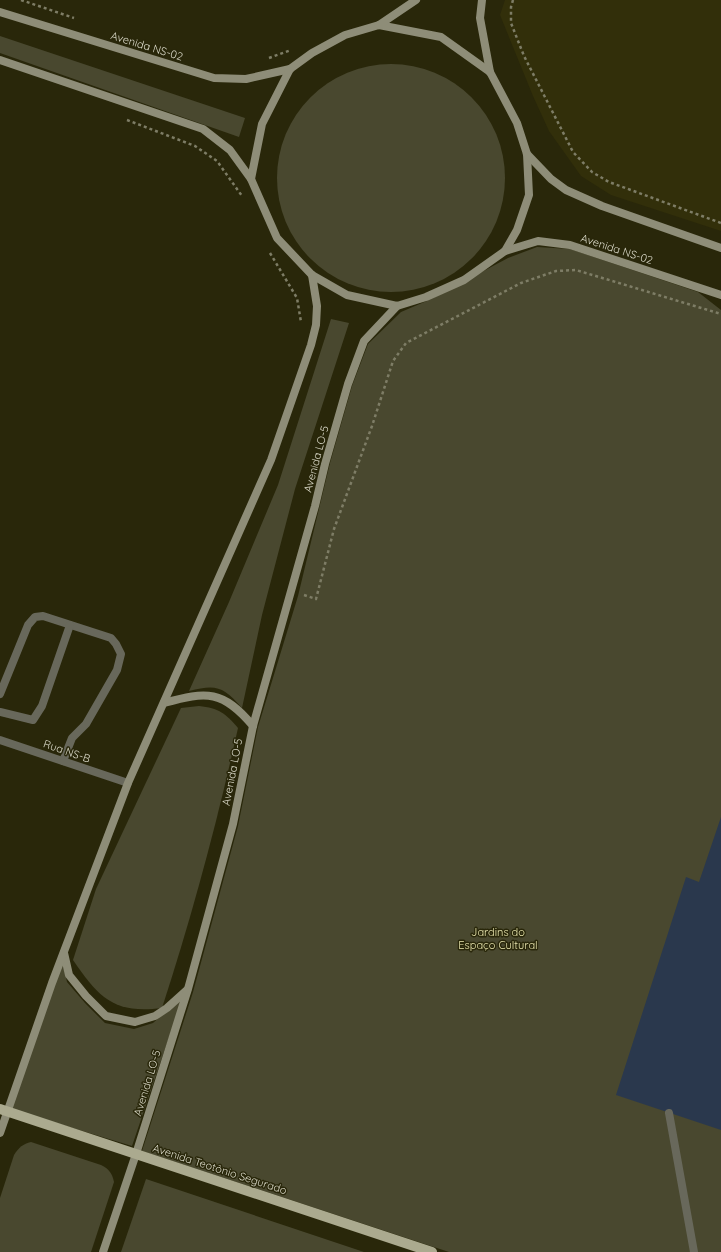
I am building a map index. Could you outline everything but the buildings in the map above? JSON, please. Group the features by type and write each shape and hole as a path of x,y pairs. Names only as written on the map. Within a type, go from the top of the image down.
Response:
{"main road":[{"path":"251,179 262,124 290,69 312,54 345,36 379,25 416,0"},
{"path":"0,60 203,129 230,150 251,179 277,238 312,275 347,295 397,306 426,297 464,280 505,251 517,230 529,195 527,154 517,123 490,72 480,18 482,0"},
{"name":"Avenida NS-02","path":"0,12 214,78 246,79 290,69"},
{"path":"379,25 441,37 490,72"},
{"path":"527,154 551,179 566,190 602,206 721,248"},
{"name":"Avenida NS-02","path":"505,251 538,241 570,245 721,295"},
{"path":"0,1133 4,1110 128,783 268,467 283,427 311,345 316,325 317,306 312,275"},
{"name":"Avenida LO-5","path":"103,1252 136,1154 188,989 233,824 252,726 292,592 325,464 348,384 364,341 397,306"},
{"path":"164,703 189,697 211,695 229,702 252,726"},
{"path":"63,952 69,975 86,996 106,1016 135,1022 155,1016 167,1008 188,989"},
{"name":"Avenida Teotônio Segurado","path":"4,1110 432,1252"}],"street":[{"path":"0,694 28,625 36,617 43,616 111,638 116,644 120,654 117,670 86,724 72,738 62,761"},
{"path":"0,712 33,720 42,706 70,625"},
{"name":"Rua NS-B","path":"0,740 128,783"},
{"path":"669,1113 694,1252"}],"path":[{"path":"21,0 82,21"},
{"path":"513,0 511,7 511,23 524,56 573,152 592,172 609,182 721,223"},
{"path":"262,60 298,47"},
{"path":"125,119 200,150 217,161 244,199"},
{"path":"270,252 297,298 301,324"},
{"path":"292,592 316,599 334,529 372,426 393,361 406,343 521,283 556,271 576,270 721,314"}],"shaded area":[{"path":"505,0 721,0 721,231 611,195 581,176 549,131 533,96 500,15"}],"green space":[{"path":"0,36 245,118 239,137 0,53"},
{"path":"380,64 402,64 424,69 445,77 472,97 492,124 503,156 505,178 503,200 492,232 472,259 445,279 424,287 402,292 380,292 358,287 337,279 310,259 290,232 282,211 277,189 277,167 282,145 290,124 310,97 337,77 358,69"},
{"name":"Jardins do Espaço Cultural","path":"537,247 570,249 698,292 721,310 721,1252 449,1252 142,1151 193,992 238,826 258,727 298,596 330,463 352,386 368,344 401,312 429,300 508,258"},
{"path":"331,319 349,323 295,489 262,615 242,708 230,695 218,689 206,688 189,691 229,602 278,485"},
{"path":"199,706 212,708 221,712 238,728 184,939 162,1008 132,1008 109,1000 100,993 82,973 73,960 96,889 181,708"},
{"path":"62,959 67,982 105,1023 134,1029 153,1023 183,996 132,1146 10,1109"},
{"path":"31,1142 101,1165 111,1174 114,1182 91,1252 0,1252 0,1198 14,1155 21,1146"},
{"path":"146,1179 364,1252 121,1252"}]}
